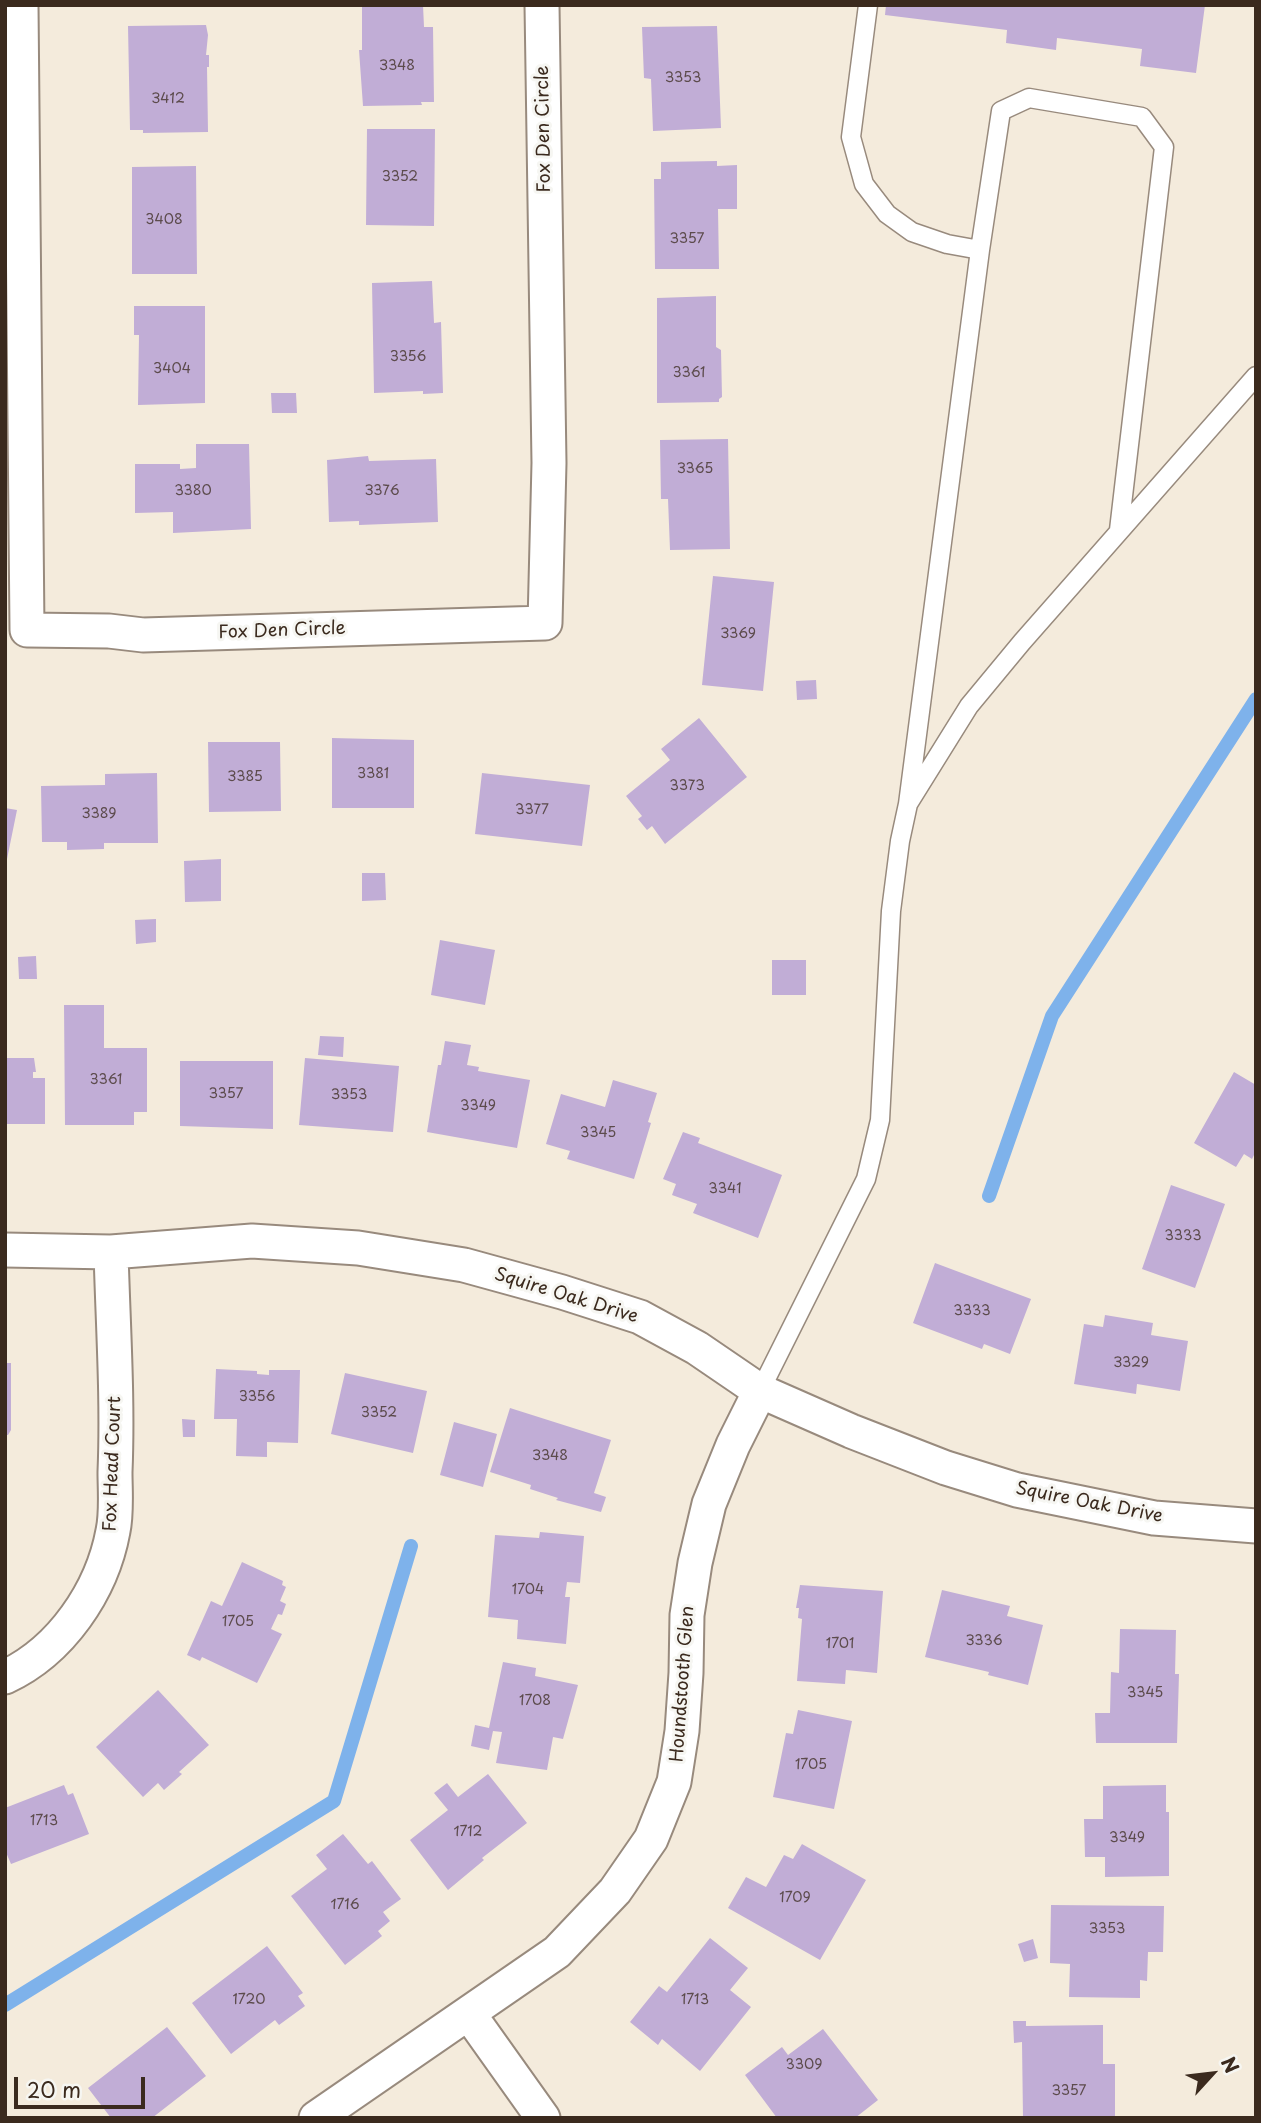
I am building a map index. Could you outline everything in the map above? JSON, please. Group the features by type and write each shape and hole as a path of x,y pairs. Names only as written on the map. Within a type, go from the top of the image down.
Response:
{"street":[{"name":"Fox Den Circle","path":"20,5 27,630 109,631 143,635 545,623 549,463 542,5"},
{"name":"Squire Oak Drive","path":"5,1250 111,1252 253,1241 358,1248 464,1265 640,1317 697,1348 760,1391 922,1459 1017,1490 1154,1518 1256,1526"},
{"name":"Fox Head Court","path":"5,1677 47,1650 74,1619 99,1579 113,1531 116,1447 111,1252"},
{"name":"Houndstooth Glen","path":"316,2118 557,1952 615,1891 651,1839 674,1782 682,1731 687,1615 695,1563 709,1504 733,1445 760,1391"},
{"path":"469,2014 543,2118"}],"lane":[{"path":"868,5 851,137 864,184 887,214 912,232 947,244 980,250"},
{"path":"760,1391 866,1179 880,1120 891,911 908,804 980,250 1001,111 1029,98 1142,117 1164,147 1119,530"},
{"path":"908,804 970,706 1119,530 1256,376"}],"building":[{"path":"362,5 423,5 424,27 433,27 434,102 421,102 422,105 363,106 359,50 362,50"},
{"path":"886,5 1205,5 1196,73 1140,66 1142,49 1057,38 1056,50 1006,43 1007,30 885,15"},
{"path":"206,25 206,55 209,55 208,132 143,133 143,130 130,130 128,26"},
{"path":"717,26 721,128 653,131 651,79 644,78 642,27"},
{"path":"367,129 435,129 434,226 366,225"},
{"path":"717,161 717,166 737,165 737,209 718,209 719,269 655,269 654,179 661,179 661,162"},
{"path":"196,166 197,274 132,274 132,167"},
{"path":"432,281 434,323 441,322 443,393 374,393 372,283"},
{"path":"716,296 716,347 721,350 722,397 719,402 657,403 657,298"},
{"path":"134,306 205,306 205,403 138,405 139,335 134,335"},
{"path":"271,393 296,393 297,413 272,413"},
{"path":"728,439 730,549 670,550 668,499 661,499 660,440"},
{"path":"196,444 249,444 251,529 173,533 173,512 135,513 135,464 180,464 180,469 196,468"},
{"path":"368,456 369,461 436,459 438,522 359,525 359,521 329,522 327,460"},
{"path":"713,576 774,582 763,691 702,685"},
{"path":"816,680 817,699 797,700 796,681"},
{"path":"699,718 747,777 665,844 652,826 647,830 638,819 642,816 626,796 670,760 661,749"},
{"path":"332,738 414,740 414,808 332,808"},
{"path":"208,742 280,742 281,811 209,812"},
{"path":"157,773 158,843 104,843 104,849 67,850 67,842 42,842 41,786 105,785 105,774"},
{"path":"482,773 590,785 582,846 475,834"},
{"path":"5,808 17,810 6,864 5,864"},
{"path":"221,859 221,901 185,902 184,861"},
{"path":"362,873 385,873 386,900 362,901"},
{"path":"156,919 156,942 136,944 135,920"},
{"path":"440,940 495,950 485,1005 431,995"},
{"path":"36,956 37,979 19,979 18,957"},
{"path":"772,960 806,960 806,995 772,995"},
{"path":"64,1005 104,1005 104,1048 147,1048 147,1112 134,1112 134,1125 65,1125"},
{"path":"320,1036 344,1037 343,1057 318,1055"},
{"path":"445,1041 471,1045 467,1065 479,1067 478,1071 530,1080 517,1148 427,1132 438,1065 441,1065"},
{"path":"5,1058 34,1058 36,1072 33,1072 33,1078 45,1078 45,1124 5,1124"},
{"path":"305,1058 399,1066 393,1132 299,1125"},
{"path":"180,1061 273,1061 273,1129 180,1126"},
{"path":"1234,1072 1256,1085 1256,1151 1252,1159 1244,1154 1236,1167 1194,1143"},
{"path":"613,1080 657,1093 634,1179 567,1159 570,1151 546,1144 561,1094 605,1107"},
{"path":"683,1132 700,1138 698,1143 782,1175 758,1238 693,1213 697,1204 672,1195 676,1184 663,1179"},
{"path":"1171,1185 1225,1204 1195,1288 1142,1269"},
{"path":"935,1263 1031,1299 1010,1354 984,1344 982,1349 913,1323"},
{"path":"1105,1315 1153,1323 1151,1335 1188,1341 1180,1391 1137,1384 1136,1394 1074,1384 1084,1324 1103,1327"},
{"path":"5,1363 11,1363 11,1430 8,1435 5,1435"},
{"path":"216,1369 257,1371 257,1374 269,1375 269,1370 300,1370 298,1443 267,1442 267,1457 236,1456 237,1419 214,1419"},
{"path":"345,1373 427,1391 413,1453 331,1434"},
{"path":"510,1408 611,1440 594,1493 606,1497 601,1512 556,1500 558,1498 530,1489 531,1485 490,1472"},
{"path":"182,1419 195,1420 195,1437 183,1437"},
{"path":"454,1422 497,1434 483,1487 440,1475"},
{"path":"540,1532 584,1536 580,1583 567,1582 565,1597 570,1597 566,1644 517,1639 518,1620 488,1617 495,1535 539,1538"},
{"path":"242,1562 283,1581 282,1585 286,1587 280,1601 286,1604 282,1615 278,1614 271,1629 282,1634 257,1683 202,1657 200,1661 187,1655 211,1601 222,1606"},
{"path":"800,1585 883,1591 877,1673 846,1670 845,1684 797,1681 802,1619 798,1618 799,1608 796,1608"},
{"path":"942,1590 1010,1606 1007,1616 1043,1625 1028,1685 988,1675 989,1672 925,1657"},
{"path":"1120,1629 1176,1630 1175,1674 1179,1674 1177,1743 1096,1743 1095,1713 1110,1713 1111,1672 1119,1673"},
{"path":"503,1662 536,1668 535,1676 578,1685 563,1739 553,1737 547,1770 496,1763 502,1732 493,1731 489,1750 471,1746 475,1725 489,1728"},
{"path":"158,1690 209,1745 179,1772 182,1774 164,1790 158,1783 143,1797 96,1747"},
{"path":"798,1710 852,1721 834,1809 773,1797 786,1733 793,1734"},
{"path":"488,1774 527,1823 482,1858 484,1860 448,1890 410,1840 448,1810 434,1793 447,1783 458,1797"},
{"path":"64,1785 68,1795 73,1793 89,1834 11,1864 5,1850 5,1808"},
{"path":"1166,1785 1166,1812 1169,1812 1169,1876 1105,1877 1105,1857 1085,1857 1084,1819 1103,1819 1103,1786"},
{"path":"343,1834 368,1864 372,1861 401,1899 383,1912 390,1921 378,1931 382,1936 345,1965 291,1896 327,1869 316,1855"},
{"path":"802,1844 866,1880 820,1960 728,1908 746,1877 766,1887 784,1855 793,1859"},
{"path":"1051,1905 1164,1906 1163,1952 1148,1952 1147,1981 1140,1980 1140,1998 1069,1997 1070,1964 1050,1963"},
{"path":"710,1938 748,1968 730,1990 751,2007 700,2071 662,2039 658,2045 630,2022 659,1986 667,1992"},
{"path":"1033,1939 1038,1958 1024,1962 1018,1944"},
{"path":"267,1946 303,1993 298,1996 305,2006 279,2025 275,2020 231,2054 192,2003"},
{"path":"1013,2021 1026,2021 1026,2026 1103,2025 1103,2064 1115,2064 1115,2118 1023,2118 1022,2042 1014,2043"},
{"path":"167,2027 206,2076 152,2118 111,2118 88,2088"},
{"path":"823,2029 878,2100 855,2118 777,2118 745,2075 782,2047 788,2055"}],"waterway":[{"path":"989,1196 1052,1016 1256,699"},
{"path":"5,2005 334,1801 411,1546"}]}
